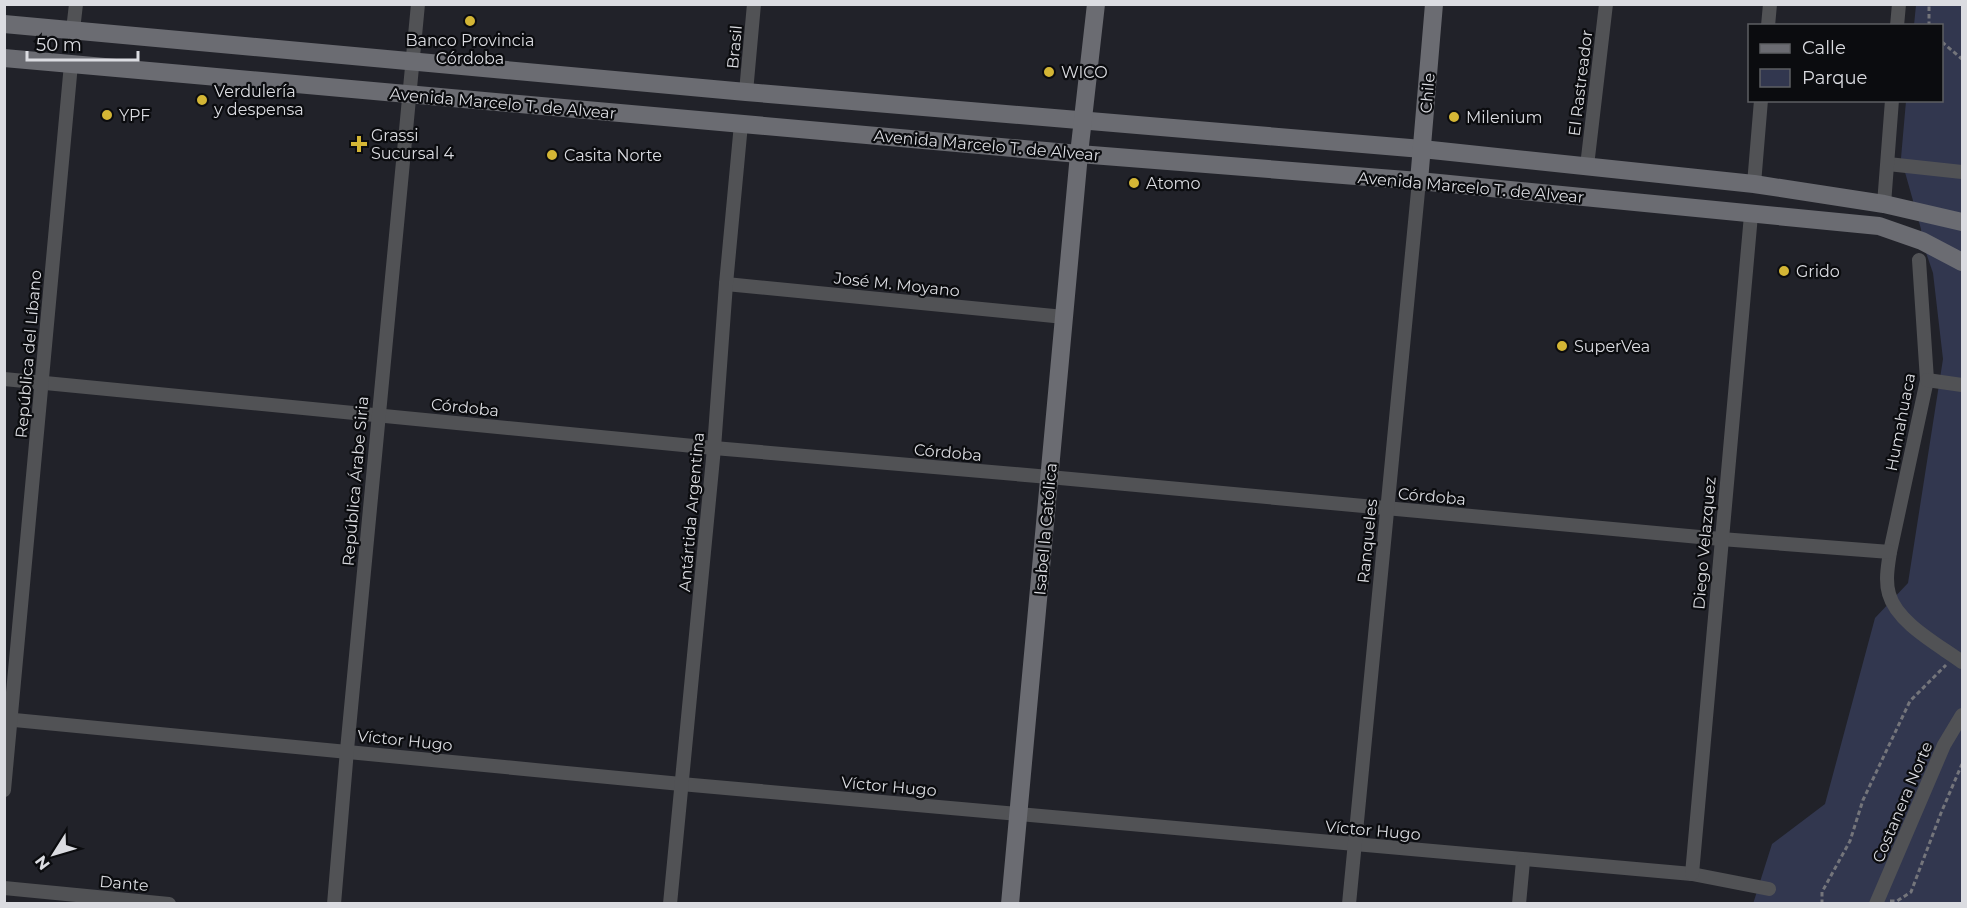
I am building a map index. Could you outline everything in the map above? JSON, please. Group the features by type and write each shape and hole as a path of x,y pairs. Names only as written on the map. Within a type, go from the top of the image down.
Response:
{"main road":[{"name":"Isabel la Católica","path":"1010,903 1079,154 1096,4"},
{"name":"Chile","path":"1419,181 1434,4"},
{"name":"Avenida Marcelo T. de Alvear","path":"4,24 746,92 1422,149 1754,184 1884,204 1962,222"},
{"name":"Avenida Marcelo T. de Alvear","path":"4,58 1079,154 1419,181 1880,226 1922,241 1962,262"}],"street":[{"path":"73,30 76,4"},
{"name":"República Árabe Siria","path":"334,903 418,4"},
{"name":"Brasil","path":"746,92 754,4"},
{"name":"El Rastreador","path":"1587,166 1605,4"},
{"path":"1768,24 1770,4"},
{"path":"1897,24 1899,4"},
{"name":"República del Líbano","path":"4,790 8,719 71,64"},
{"path":"1754,184 1761,102"},
{"path":"1884,204 1892,102"},
{"name":"Antártida Argentina","path":"670,903 714,448 741,124"},
{"path":"1888,164 1962,172"},
{"name":"Ranqueles","path":"1349,903 1419,181"},
{"name":"Diego Velazquez","path":"1692,874 1720,539 1751,214"},
{"name":"Humahuaca","path":"1918,260 1927,380 1890,552 1887,576 1888,593 1897,612 1959,659"},
{"name":"José M. Moyano","path":"726,284 1064,317"},
{"name":"Córdoba","path":"4,379 714,448 1720,539 1890,552"},
{"path":"1927,380 1962,385"},
{"name":"Costanera Norte","path":"1877,902 1944,745 1962,715"},
{"name":"Víctor Hugo","path":"8,719 681,784 1523,861 1692,874 1769,889"},
{"path":"1519,903 1523,861"},
{"name":"Dante","path":"4,888 169,903"}],"path":[{"path":"1929,4 1929,24"},
{"path":"1943,44 1962,59"},
{"path":"1822,903 1822,892 1850,841 1863,800 1910,701 1959,659"},
{"path":"1877,902 1897,901 1911,892 1962,764"}],"green space":[{"path":"1916,5 1962,5 1962,903 1753,904 1772,844 1825,804 1875,618 1908,583 1943,359 1933,273 1922,241 1921,229 1901,158 1906,102 1943,102 1943,24 1914,24"}],"place":[{"name":"Banco Provincia Córdoba","path":"470,21"},
{"name":"WICO","path":"1049,72"},
{"name":"Verdulería y despensa","path":"202,100"},
{"name":"YPF","path":"107,115"},
{"name":"Milenium","path":"1454,117"},
{"name":"Grassi Sucursal 4","path":"359,144"},
{"name":"Casita Norte","path":"552,155"},
{"name":"Atomo","path":"1134,183"},
{"name":"Grido","path":"1784,271"},
{"name":"SuperVea","path":"1562,346"}]}
